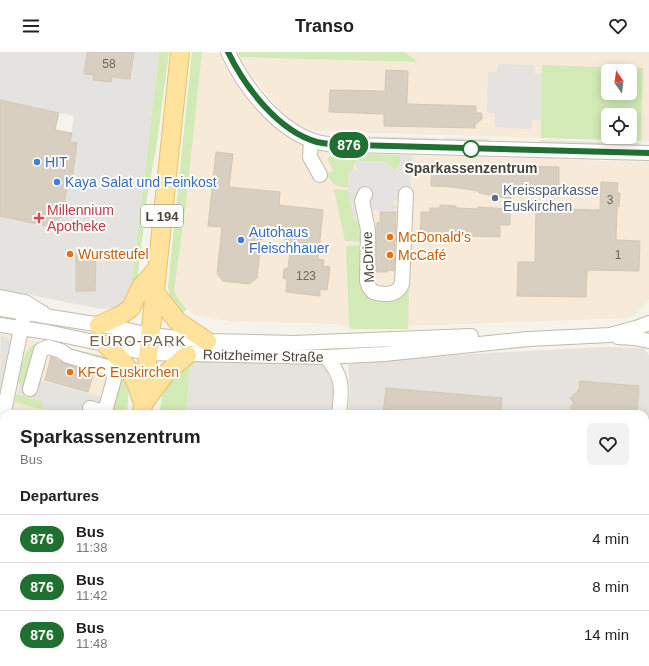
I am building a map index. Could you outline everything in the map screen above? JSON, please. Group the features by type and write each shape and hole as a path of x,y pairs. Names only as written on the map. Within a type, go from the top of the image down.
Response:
{"main road":[{"name":"L 194","path":"142,409 180,52"},
{"path":"99,325 121,315 131,308 141,287 156,270"},
{"path":"154,290 177,321 207,342"},
{"path":"106,345 130,370 140,391 142,409"},
{"path":"142,409 165,374 187,355"}],"street":[{"path":"228,52 242,77 270,112 286,126 311,140 325,143 354,145 649,153"},
{"path":"311,140 310,157 320,175"},
{"name":"McDrive","path":"365,194 362,201 368,230 367,284 373,292 391,294 399,290 402,284 406,194"},
{"path":"0,297 25,302 46,316"},
{"name":"Roitzheimer Straße","path":"0,309 150,335 207,342 377,341 487,335 528,339"},
{"path":"4,410 24,313"},
{"name":"Roitzheimer Straße","path":"0,325 148,353 326,357 384,354 528,339 610,335 639,328 649,323"},
{"name":"Roitzheimer Straße","path":"610,335 649,341"},
{"path":"30,390 41,350 48,347 59,350 68,356 114,370 114,379 106,408 102,410"},
{"path":"326,357 338,372 341,381 339,410"},
{"path":"90,408 97,410"},
{"path":"649,661 649,666"}],"shaded area":[{"path":"0,52 87,52 84,73 94,75 93,80 111,82 112,77 131,79 134,52 159,52 131,288 125,301 115,308 101,309 0,289 0,216 47,226 63,216 67,186 71,187 77,143 70,142 74,116 0,100"},
{"path":"202,52 223,54 235,76 316,148 339,153 649,162 649,299 635,315 629,318 408,326 408,329 351,329 338,324 230,321 194,315 179,300 174,291 186,203"},
{"path":"405,52 649,52 649,141 641,141 643,68 637,68 637,64 601,64 601,67 543,65 541,138 315,131 297,124 284,114 252,77 240,57 417,62"},
{"path":"498,64 534,65 534,73 542,74 541,120 532,120 532,129 495,127 495,114 487,113 488,72 497,72"},
{"path":"353,136 437,138 436,140 353,138"},
{"path":"444,138 489,139 488,142 444,140"},
{"path":"540,140 601,142 601,144 640,143 640,146 540,143"},
{"path":"400,155 412,155 410,194 392,202 397,207 394,211 369,210 368,218 354,221 348,193 349,169 358,170 354,164 357,161 387,162 394,170 397,170 400,166"},
{"path":"0,333 104,356 118,410 0,410"},
{"path":"1,336 7,337 11,343 0,392 0,368 2,360 0,359"},
{"path":"604,347 643,348 649,355 649,410 348,410 350,391 348,364 454,355"},
{"path":"197,363 321,365 326,368 335,390 333,410 186,410 190,366"},
{"path":"36,379 101,397 98,410 41,409 43,401 18,394 20,384 33,387"}],"green space":[{"path":"159,52 169,52 157,143 147,197 137,284 131,288"},
{"path":"192,52 202,52 186,203 174,291 179,300 187,309 179,316 170,298 168,286"},
{"path":"238,52 405,52 418,62 240,57"},
{"path":"542,65 601,67 601,100 637,100 637,68 643,68 641,141 637,141 637,108 601,108 601,140 541,138"},
{"path":"339,153 400,155 400,166 394,170 387,162 357,161 354,164 354,169 349,170 348,187 340,187 331,181 327,174 333,171 327,158"},
{"path":"334,189 348,190 355,221 363,219 365,242 345,241"},
{"path":"410,230 408,329 351,329 349,324 346,246 365,245 368,291 363,291 363,293 392,296"},
{"path":"39,342 45,343 25,385 18,383 26,353 33,345"},
{"path":"46,344 104,356 120,366 129,389 127,410 104,410 118,373"},
{"path":"194,361 320,363 323,365 197,363 190,366 186,410 160,410 164,385 184,364"},
{"path":"16,394 43,401 41,409 15,402"}],"building":[{"path":"87,52 134,52 130,79 112,77 111,82 93,80 94,75 84,74"},
{"path":"386,70 408,71 407,104 476,106 476,113 482,113 482,119 475,125 475,128 384,126 384,114 329,112 330,90 385,91"},
{"name":"HIT","path":"0,100 59,113 55,130 72,133 70,142 77,143 71,187 67,186 63,216 47,226 0,216"},
{"path":"216,152 233,154 229,187 280,192 279,205 323,210 318,259 324,260 323,266 330,267 327,290 320,289 320,296 286,292 287,280 283,278 284,269 288,268 290,251 284,250 286,227 263,225 257,278 249,284 223,281 217,274 222,227 208,226"},
{"path":"432,164 559,167 559,189 511,188 511,199 479,193 479,191 431,186"},
{"path":"601,182 618,183 617,193 620,193 619,207 617,206 616,240 640,241 639,271 587,270 586,297 517,296 518,262 535,262 536,208 567,207 567,209 600,210"},
{"path":"440,205 456,206 456,208 478,209 478,207 510,209 510,225 500,225 500,237 465,236 465,240 456,240 455,243 439,242 439,240 430,239 430,235 420,235 421,212 430,212 430,208 440,208"},
{"name":"McDonald’s","path":"380,212 396,212 394,271 387,270 387,272 376,272 377,222 380,223"},
{"path":"76,253 96,254 95,291 76,291"},
{"name":"KFC Euskirchen","path":"51,357 66,364 94,372 88,392 45,380"},
{"path":"580,381 639,386 637,410 572,410 570,407 574,403 570,398 579,390"},
{"path":"386,388 502,398 500,410 383,410"}],"bus line":[{"name":"876","path":"228,52 242,77 270,112 279,121 293,131 318,142 354,145 470,149 649,153"}],"place":[{"name":"Sparkassenzentrum","path":"471,149"},
{"name":"HIT","path":"37,162"},
{"name":"Kaya Salat und Feinkost","path":"57,182"},
{"name":"Kreissparkasse Euskirchen","path":"495,198"},
{"name":"Millennium Apotheke","path":"39,218"},
{"name":"McDonald’s","path":"390,237"},
{"name":"Autohaus Fleischhauer","path":"241,240"},
{"name":"Wurstteufel","path":"70,254"},
{"name":"McCafé","path":"390,255"},
{"name":"KFC Euskirchen","path":"70,372"}],"district":[{"name":"EURO-PARK","path":"138,341"}]}
